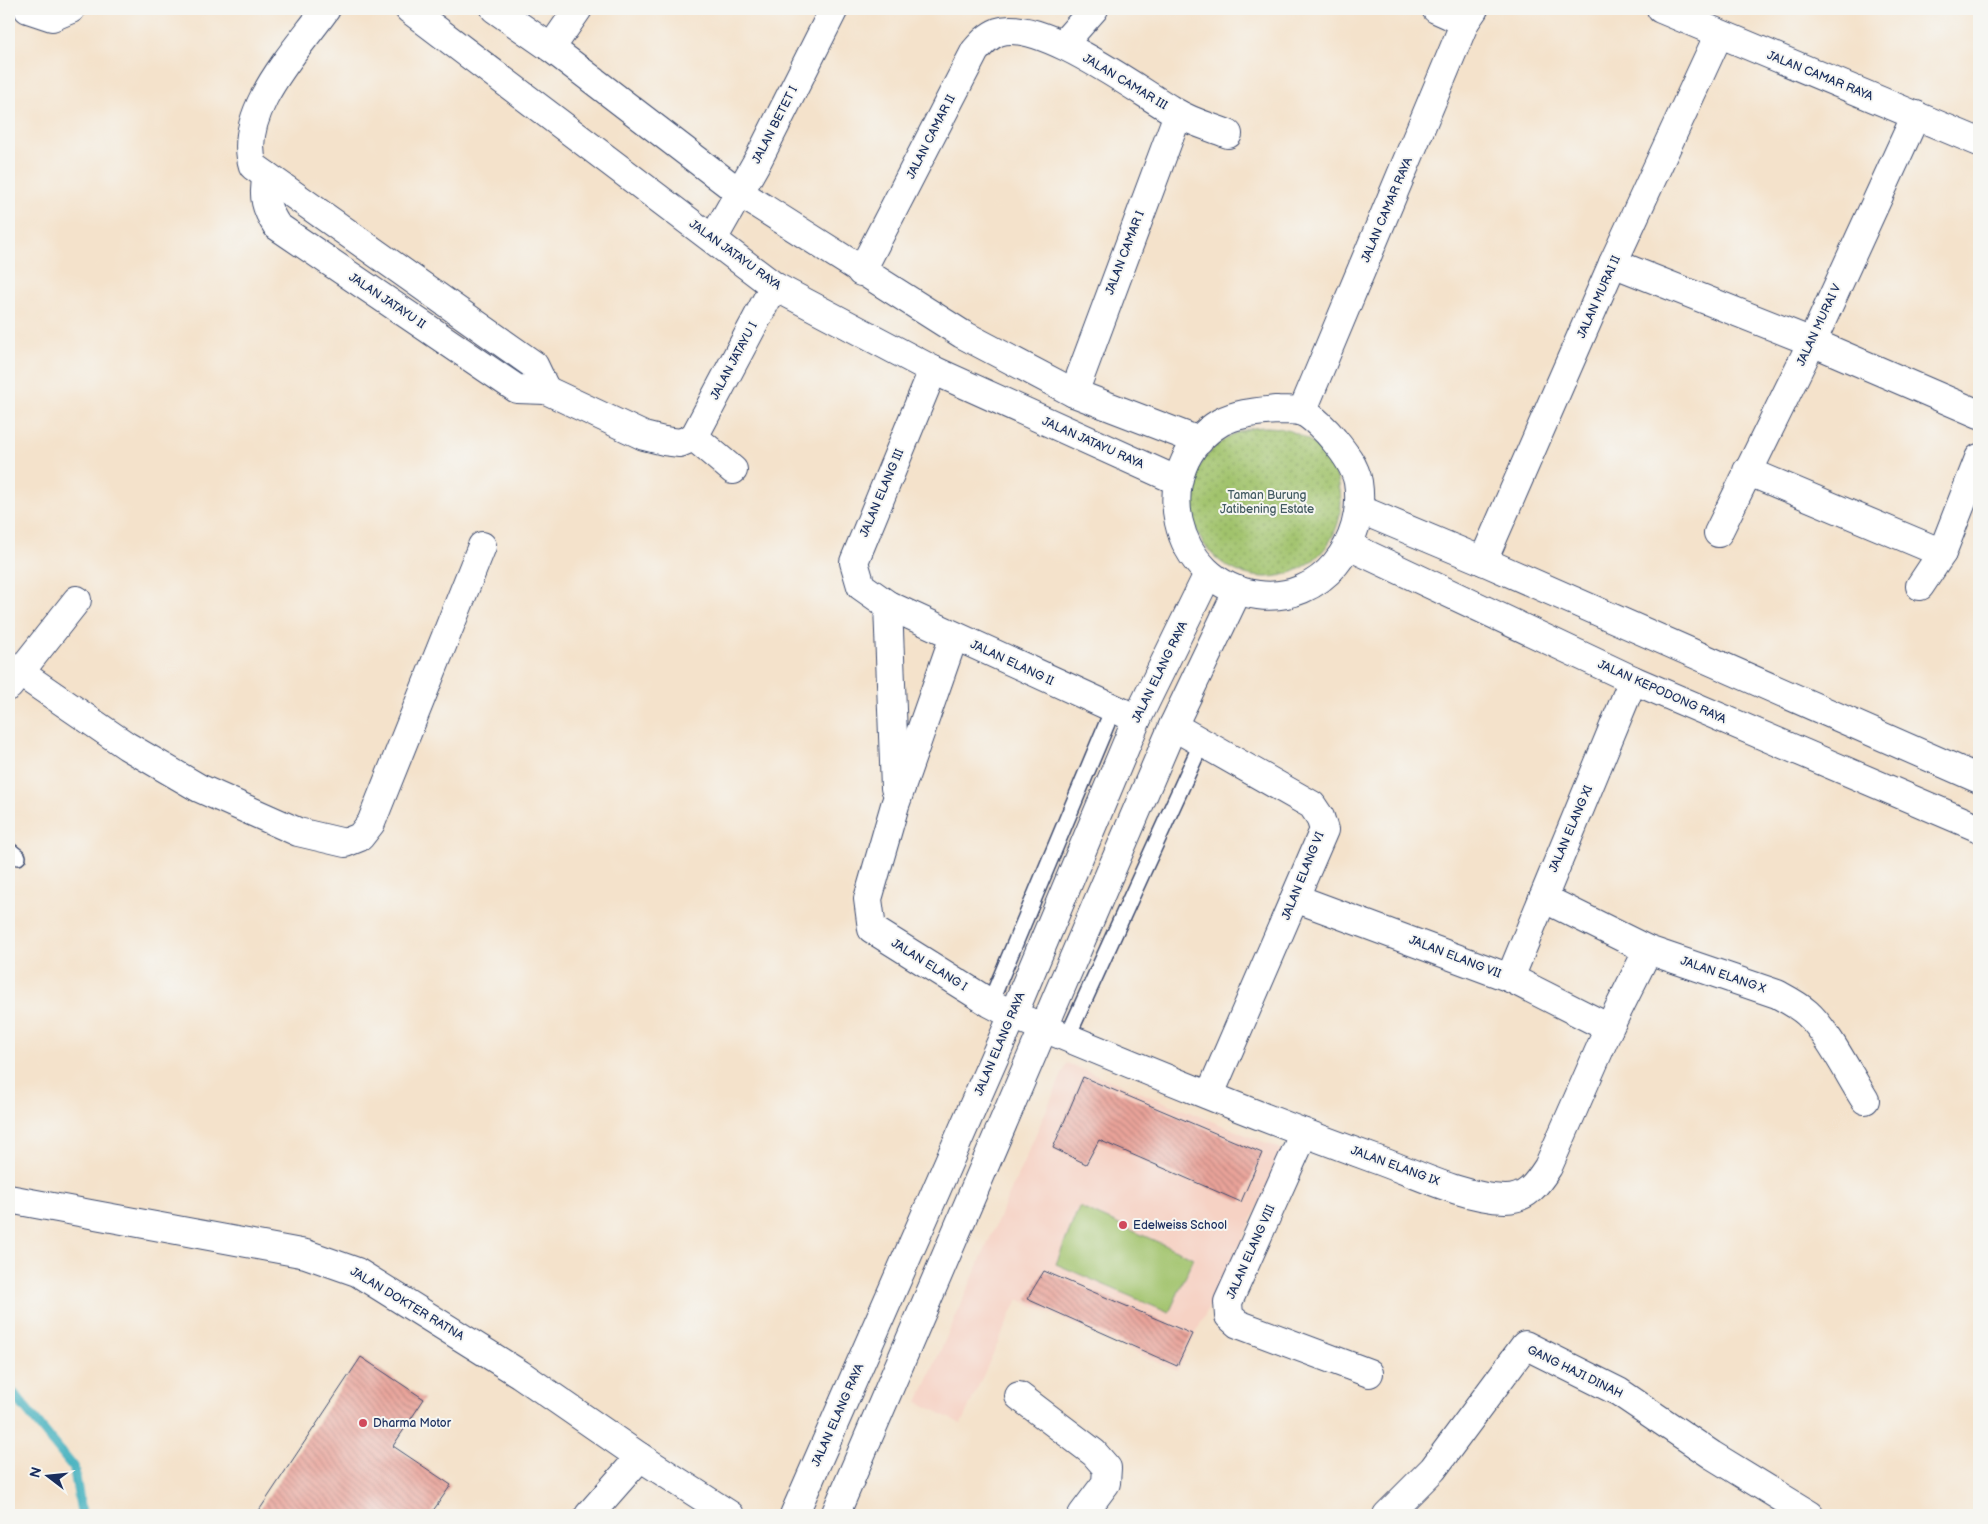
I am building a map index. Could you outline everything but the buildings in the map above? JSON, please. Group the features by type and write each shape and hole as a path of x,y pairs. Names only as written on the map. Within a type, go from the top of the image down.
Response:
{"street":[{"path":"28,9 52,17 70,10"},
{"name":"JALAN JATAYU II","path":"326,9 268,90 253,122 250,154 253,166 267,176 263,191 267,210 277,226 517,389 546,390 644,436 680,443 694,437"},
{"name":"JALAN JATAYU RAYA","path":"409,9 774,286 933,370 1178,481"},
{"path":"495,9 551,48 740,193 861,272 962,334 1074,393 1199,441"},
{"path":"551,48 578,9"},
{"name":"JALAN BETET I","path":"713,239 740,193 834,9"},
{"path":"1063,44 1094,9"},
{"path":"1436,9 1470,15"},
{"name":"JALAN CAMAR RAYA","path":"1661,9 1979,142"},
{"name":"JALAN CAMAR RAYA","path":"1302,412 1470,15"},
{"name":"JALAN CAMAR III","path":"1022,30 1063,44 1178,114 1228,134"},
{"name":"JALAN CAMAR II","path":"861,272 975,51 987,38 1000,31 1022,30"},
{"name":"JALAN MURAI II","path":"1483,561 1613,263 1719,34"},
{"name":"JALAN CAMAR I","path":"1074,393 1178,114"},
{"name":"JALAN MURAI V","path":"1718,533 1812,342 1916,115"},
{"path":"1613,263 1812,342 1979,414"},
{"name":"JALAN JATAYU I","path":"694,437 774,286"},
{"name":"JALAN ELANG III","path":"888,605 861,586 854,562 933,370"},
{"path":"1276,410 1302,412 1328,433 1347,454 1358,481 1360,509 1349,546 1336,564 1325,574 1301,589 1280,594 1259,595 1238,590 1208,574 1187,548 1176,515 1178,481 1190,453 1199,441 1221,422 1248,412 1276,410"},
{"path":"694,437 733,470"},
{"path":"1920,586 1942,553 1979,458"},
{"path":"1747,472 1942,553"},
{"path":"1360,509 1483,561 1979,779"},
{"path":"77,600 12,674 127,746 199,788 298,832 345,843 360,837 372,823 482,546"},
{"name":"JALAN KEPODONG RAYA","path":"1349,546 1633,680 1979,828"},
{"name":"JALAN ELANG RAYA","path":"794,1515 1001,1009 1125,714 1208,574"},
{"path":"835,1515 1059,1025 1173,726 1238,590"},
{"path":"888,605 895,805"},
{"name":"JALAN ELANG II","path":"888,605 1125,714"},
{"path":"895,805 954,636"},
{"name":"JALAN ELANG XI","path":"1510,978 1633,680"},
{"name":"JALAN ELANG VI","path":"1173,726 1312,805 1320,817 1324,830 1210,1094"},
{"name":"JALAN ELANG I","path":"895,805 868,899 872,929 1001,1009"},
{"name":"JALAN ELANG VII","path":"1295,898 1510,978 1609,1028"},
{"name":"JALAN ELANG X","path":"1543,898 1648,950 1778,994 1796,1005 1808,1014 1820,1029 1865,1100"},
{"name":"JALAN ELANG IX","path":"1001,1009 1059,1025 1210,1094 1304,1133 1470,1194 1506,1199 1525,1195 1537,1183 1548,1167 1609,1028 1648,950"},
{"name":"JALAN ELANG VIII","path":"1304,1133 1228,1302 1229,1316 1238,1324 1370,1373"},
{"name":"JALAN DOKTER RATNA","path":"9,1199 306,1254 357,1272 520,1374 640,1457 730,1515"},
{"name":"GANG HAJI DINAH","path":"1387,1515 1433,1469 1525,1346 1619,1392 1720,1460 1810,1515"},
{"path":"1019,1396 1094,1453 1107,1468 1106,1483 1082,1515"},
{"path":"589,1515 640,1457"}],"lane":[{"path":"1059,1025 1202,742"}],"shaded area":[{"name":"Edelweiss School","path":"1067,1063 1286,1151 1177,1371 1018,1299 961,1424 918,1402"}],"green space":[{"name":"Taman Burung Jatibening Estate","path":"1266,427 1281,428 1295,432 1308,439 1319,449 1329,460 1336,473 1340,487 1340,517 1336,531 1329,544 1319,555 1308,565 1295,572 1281,576 1266,577 1251,576 1237,572 1224,565 1213,555 1203,544 1196,531 1192,517 1191,502 1192,487 1196,473 1203,460 1213,449 1224,439 1237,432 1251,428"},
{"path":"1079,1207 1194,1258 1169,1313 1056,1264"}],"waterway":[{"path":"9,1392 14,1394 74,1468 82,1515"}],"place":[{"name":"Edelweiss School","path":"1123,1225"},
{"name":"Dharma Motor","path":"363,1423"}]}
